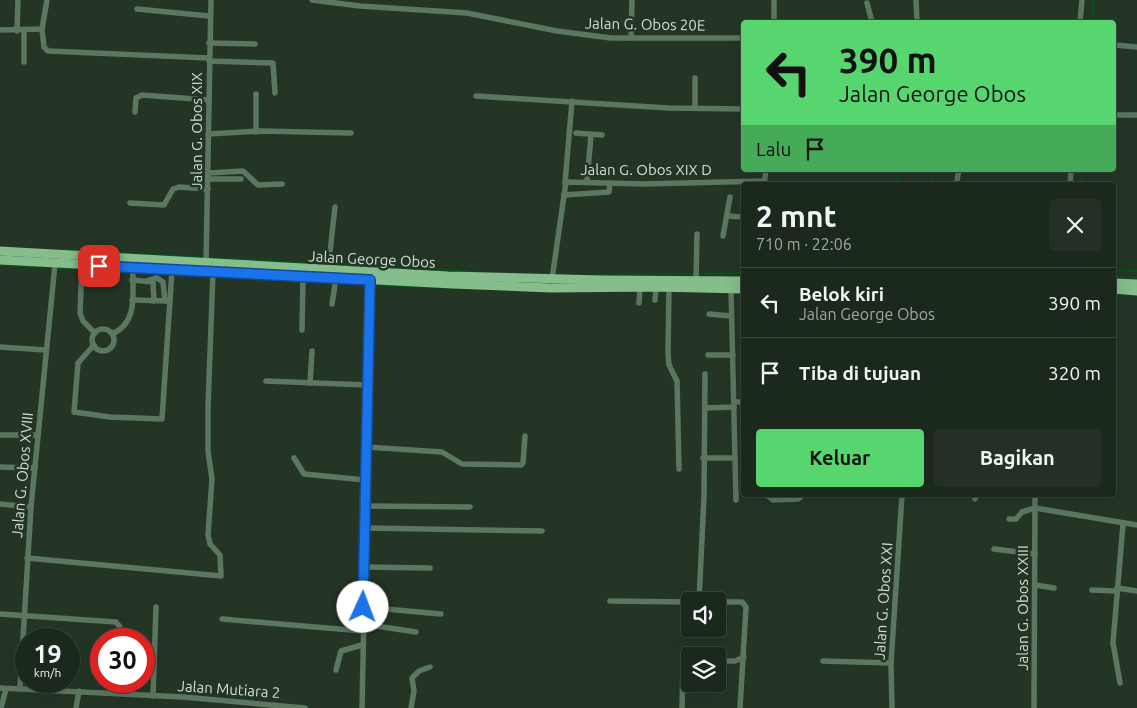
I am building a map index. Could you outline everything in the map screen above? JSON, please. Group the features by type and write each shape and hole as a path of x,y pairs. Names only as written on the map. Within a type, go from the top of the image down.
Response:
{"main road":[{"name":"Jalan George Obos","path":"0,251 448,276 552,279 741,280"},
{"name":"Jalan George Obos","path":"0,260 82,268 133,268 172,273 213,275 303,276 551,288 656,287 741,289"},
{"path":"1116,283 1137,284"},
{"path":"1116,289 1137,291"}],"street":[{"path":"17,30 18,0"},
{"path":"47,0 42,30 44,47 48,51 273,63 275,93"},
{"name":"Jalan G. Obos XIX","path":"206,263 209,16 211,0"},
{"name":"Jalan G. Obos 20E","path":"312,0 488,16 578,34 631,38 741,38"},
{"path":"631,38 632,0"},
{"path":"774,0 774,20"},
{"path":"916,0 917,20"},
{"path":"1080,20 1082,0"},
{"path":"868,4 872,20"},
{"path":"137,9 209,16"},
{"path":"0,30 42,30"},
{"path":"24,30 24,62"},
{"path":"209,43 255,44"},
{"path":"1116,45 1137,47"},
{"path":"695,78 695,107"},
{"path":"256,94 256,132"},
{"path":"134,112 136,98 142,96 209,100"},
{"path":"476,96 668,108 741,109"},
{"path":"565,183 572,101"},
{"path":"1116,115 1137,115"},
{"path":"208,134 256,132 351,133"},
{"path":"576,134 602,135"},
{"path":"587,182 591,135"},
{"path":"208,176 243,171 258,185 282,184"},
{"path":"208,176 240,179"},
{"name":"Jalan G. Obos XIX D","path":"552,279 565,183 741,183"},
{"path":"564,195 606,193 610,190 610,183"},
{"path":"130,203 164,205 173,189 179,187 208,189"},
{"path":"723,236 730,196"},
{"path":"328,270 335,207"},
{"path":"727,216 741,217"},
{"path":"696,234 696,280"},
{"name":"Jalan G. Obos XVIII","path":"23,628 31,507 55,264"},
{"path":"82,268 80,314 83,321 95,333"},
{"path":"112,334 120,330 130,320 133,268"},
{"path":"94,345 78,363 74,411 76,413 110,417 162,419 167,301 172,273"},
{"path":"27,558 221,576 220,555 210,544 208,535 212,479 208,451 208,407 213,275"},
{"path":"302,330 303,276"},
{"path":"132,280 149,281 157,278 164,282 167,301"},
{"path":"332,304 336,278"},
{"path":"362,708 370,280"},
{"path":"149,281 154,283 154,300"},
{"path":"640,287 640,303"},
{"path":"655,300 656,287"},
{"path":"669,288 668,353 678,387 679,469"},
{"path":"731,289 736,500"},
{"path":"132,300 167,301"},
{"path":"709,314 731,316"},
{"path":"102,329 112,334 114,342 109,349 101,350 94,345 95,333 102,329"},
{"path":"0,347 46,350"},
{"path":"310,383 312,351"},
{"path":"708,355 733,355"},
{"path":"699,592 705,408 704,374"},
{"path":"266,381 368,385"},
{"path":"705,408 741,403"},
{"path":"0,434 38,435"},
{"path":"367,447 442,452 462,464 521,466 523,463 525,436"},
{"path":"294,458 304,474 365,480"},
{"path":"703,458 736,458"},
{"path":"0,467 35,468"},
{"path":"769,497 773,500 798,499 800,497"},
{"name":"Jalan G. Obos XXI","path":"892,708 891,663 902,497"},
{"name":"Jalan G. Obos XXIII","path":"1034,708 1035,497"},
{"path":"0,504 31,507"},
{"path":"365,506 470,507"},
{"path":"1009,520 1016,519 1022,512 1035,508 1137,525"},
{"path":"1120,683 1113,643 1116,589 1123,524"},
{"path":"366,528 542,531"},
{"path":"994,550 1035,554"},
{"path":"364,567 430,568"},
{"path":"1035,585 1054,588"},
{"path":"1092,590 1116,589 1137,591"},
{"path":"610,601 681,602"},
{"path":"726,602 742,602 745,604 744,657 740,708"},
{"path":"153,696 156,607"},
{"path":"363,607 441,614"},
{"path":"0,614 116,622 120,628"},
{"path":"222,619 416,632"},
{"path":"336,670 341,652 362,645"},
{"path":"726,660 735,661 744,657"},
{"path":"823,661 891,663"},
{"path":"411,708 414,692 412,678 419,671 430,667"},
{"path":"1,708 3,688"},
{"path":"682,692 682,708"},
{"path":"76,708 78,693"},
{"name":"Jalan Mutiara 2","path":"114,693 306,708"}],"waterway":[{"path":"1093,0 1093,20"},
{"path":"896,182 898,172"},
{"path":"931,182 933,172"},
{"path":"1081,182 1082,172"},
{"path":"64,250 477,272"},
{"path":"0,265 50,267"},
{"path":"59,268 128,272"},
{"path":"1116,270 1137,271"},
{"path":"137,272 210,276"},
{"path":"699,274 741,273"},
{"path":"594,275 694,274"},
{"path":"215,276 280,280"},
{"path":"1116,277 1137,278"},
{"path":"289,280 298,281"},
{"path":"307,281 319,282"},
{"path":"340,283 367,284 364,384"},
{"path":"375,285 478,289"},
{"path":"1116,295 1137,295"},
{"path":"365,386 365,442"},
{"path":"363,479 365,451"}],"route":[{"path":"99,266 370,280 363,607"}]}
